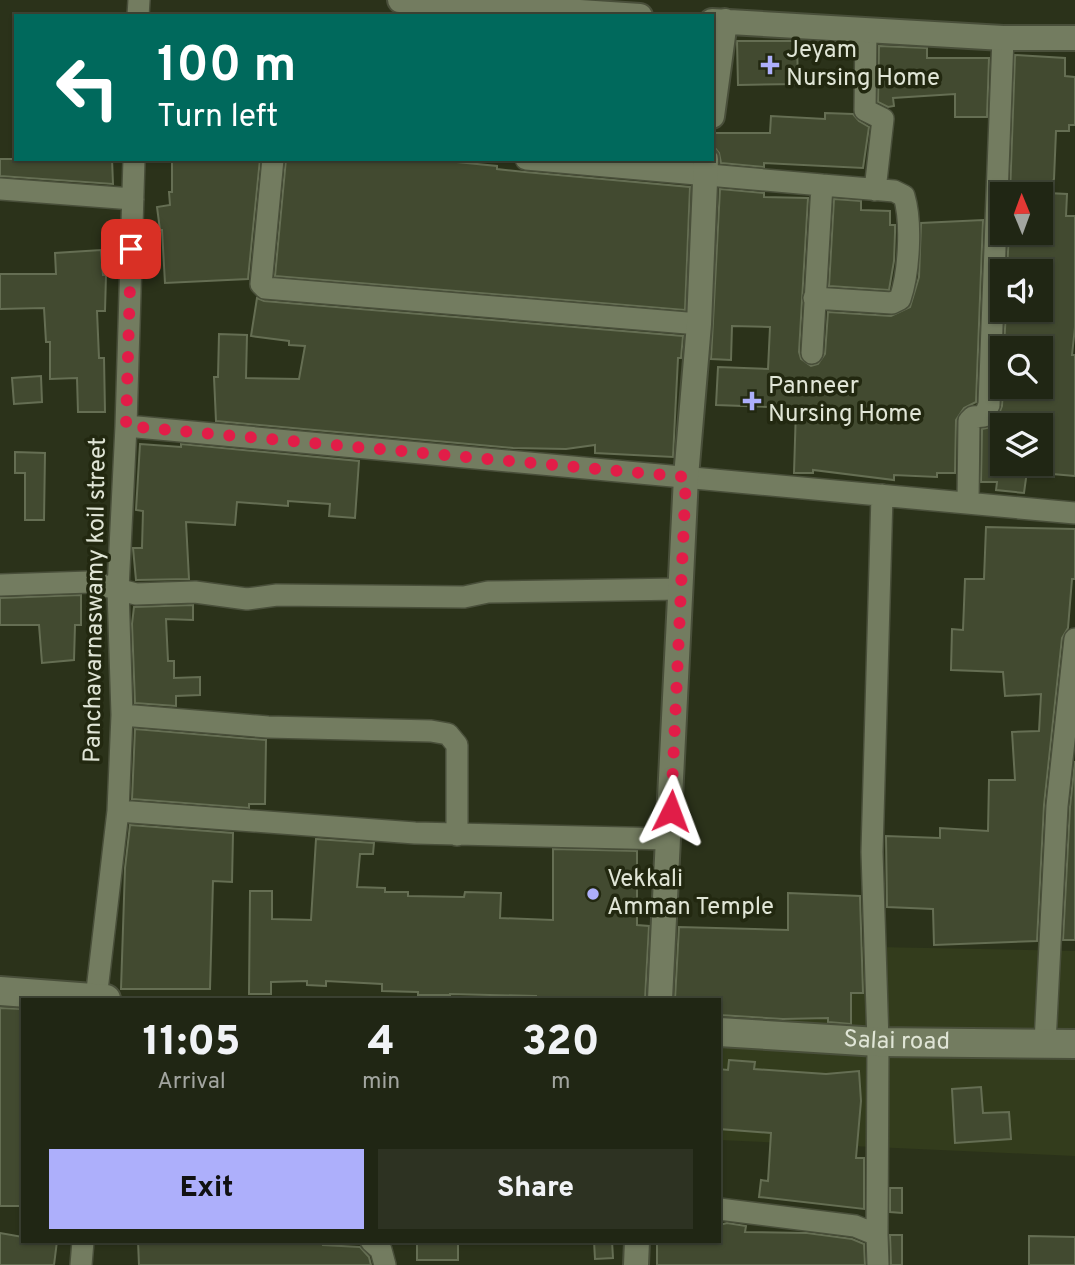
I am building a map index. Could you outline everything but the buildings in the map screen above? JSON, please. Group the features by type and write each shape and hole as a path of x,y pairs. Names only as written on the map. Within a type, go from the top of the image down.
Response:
{"main road":[{"path":"0,991 84,998"},
{"name":"Salai road","path":"721,1032 878,1042 1075,1044"}],"street":[{"path":"400,0 508,3 620,14"},
{"path":"714,89 719,21 1003,38 1075,38"},
{"path":"866,30 865,110 883,118 875,190"},
{"path":"968,502 970,421 973,417 984,416 989,405 1003,38"},
{"name":"Panchavarnaswamy koil street","path":"96,998 118,811 122,715 118,589 134,161"},
{"path":"273,161 261,284 265,288 699,324"},
{"path":"566,161 705,168 822,185 894,191 904,196 908,210 905,285 900,299 892,303 814,298"},
{"path":"660,998 686,477 699,324 705,168"},
{"path":"812,353 822,185"},
{"path":"0,189 133,199"},
{"path":"126,426 1075,513"},
{"path":"878,1265 878,1042 872,852 881,495"},
{"path":"0,585 90,582 136,594 195,592 247,599 277,595 464,597 488,592 681,589"},
{"path":"1045,1043 1057,806 1075,639"},
{"path":"122,715 268,727 448,734 457,745 457,835"},
{"path":"118,811 457,835 669,839"},
{"path":"721,1209 855,1226 877,1236"},
{"path":"81,1265 83,1243"},
{"path":"372,1243 381,1250 385,1265"},
{"path":"636,1265 637,1243"}],"shaded area":[{"path":"675,943 1075,951 1075,1156 721,1140 721,998 673,998"}],"place":[{"name":"Jeyam Nursing Home","path":"770,65"},
{"name":"Panneer Nursing Home","path":"752,401"},
{"name":"Vekkali Amman Temple","path":"593,894"}],"route":[{"path":"131,249 126,426 686,477 671,811"}]}
